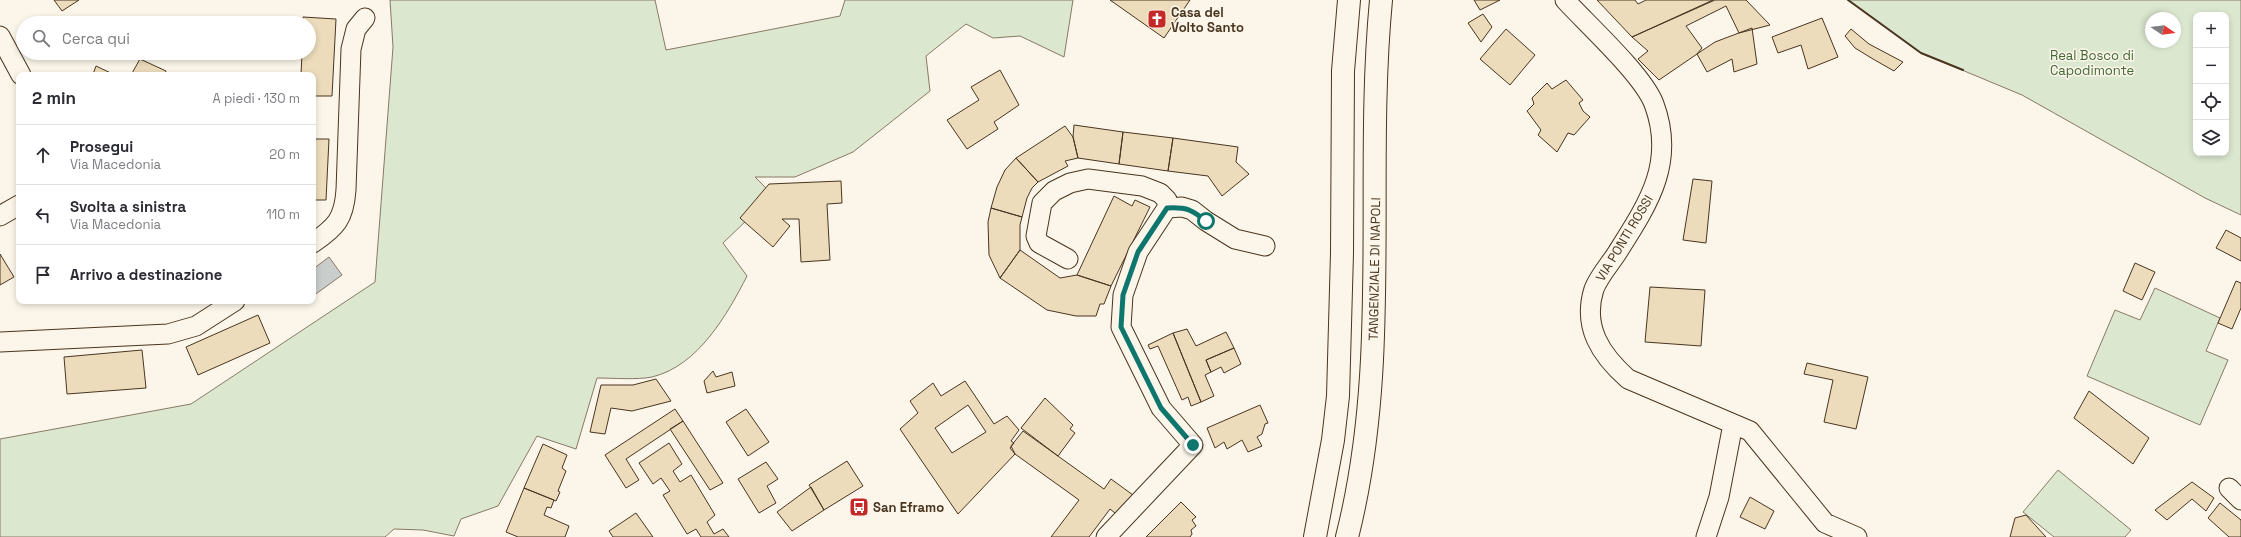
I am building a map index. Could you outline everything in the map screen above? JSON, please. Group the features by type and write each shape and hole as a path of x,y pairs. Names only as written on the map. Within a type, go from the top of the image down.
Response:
{"highway":[{"path":"1315,537 1333,440 1338,396 1342,253 1343,71 1349,0"},
{"name":"TANGENZIALE DI NAPOLI","path":"1347,537 1356,502 1371,391 1376,260 1375,155 1378,36 1381,0"}],"street":[{"name":"VIA PONTI ROSSI","path":"1565,0 1630,70 1647,91 1653,102 1662,135 1660,168 1647,205 1594,288 1590,310 1592,326 1600,349 1613,365 1628,379 1750,431 1825,523 1857,537"},
{"path":"316,241 331,230 338,221 343,209 346,190 351,49 356,29 366,18"},
{"path":"0,36 19,72"},
{"path":"1068,259 1039,244 1036,236 1042,203 1054,191 1070,183 1088,179 1142,186 1160,193 1167,200 1167,208 1138,252 1123,295 1121,327 1161,408 1193,445 1106,537"},
{"path":"0,216 16,207"},
{"path":"1167,208 1182,207 1192,210 1206,221 1235,239 1265,246"},
{"path":"0,342 168,334 196,326 230,304"},
{"path":"1706,537 1719,497 1733,424"}],"green space":[{"path":"390,0 655,0 666,50 840,16 845,0 1073,0 1064,57 1020,36 993,38 966,24 926,56 930,91 853,152 795,177 755,177 773,195 723,243 747,276 730,307 709,337 683,362 668,371 652,377 632,379 597,378 576,449 537,436 498,506 461,519 454,536 423,530 394,529 385,537 0,537 0,439 191,404 375,282 393,47"},
{"name":"Real Bosco di Capodimonte","path":"1848,0 2241,0 2241,215 2205,198 2022,95 1921,53"},
{"path":"2155,288 2220,318 2206,351 2228,360 2200,425 2087,376 2115,310 2140,320"},
{"path":"2058,470 2131,530 2125,537 2054,537 2023,512"}],"shaded area":[{"path":"329,257 342,275 316,294 316,267"}],"building":[{"path":"54,0 79,0 62,11"},
{"name":"Casa del Volto Santo","path":"1110,0 1190,0 1164,38"},
{"path":"1474,0 1500,0 1480,10"},
{"path":"1597,0 1635,0 1638,4 1646,0 1713,0 1632,37"},
{"path":"1715,0 1746,0 1770,25 1739,33 1726,6 1686,26 1702,48 1697,54 1659,80 1638,59 1648,51 1632,37"},
{"path":"1483,14 1492,27 1481,42 1468,23"},
{"path":"316,18 336,19 332,96 316,96 316,72 301,72 302,60 316,60"},
{"path":"1822,18 1838,57 1808,69 1801,45 1778,53 1772,37"},
{"path":"1752,28 1757,64 1734,72 1732,59 1707,72 1697,54 1715,42"},
{"path":"1506,29 1535,55 1510,85 1480,59"},
{"path":"1851,29 1869,44 1903,62 1894,71 1855,48 1845,36"},
{"path":"139,60 166,71 166,72 133,72"},
{"path":"96,66 109,72 94,72"},
{"path":"1000,70 1019,105 994,122 998,129 967,149 947,120 979,100 971,87"},
{"path":"1566,80 1583,100 1579,103 1583,111 1590,117 1574,135 1568,133 1557,152 1538,135 1541,130 1527,111 1534,104 1532,98 1547,83 1552,89"},
{"path":"1074,125 1123,132 1119,164 1078,158 1073,137"},
{"path":"1065,126 1073,137 1078,158 1065,161 1068,166 1038,182 1016,158"},
{"path":"1123,132 1173,138 1168,171 1119,164"},
{"path":"1173,138 1238,147 1236,162 1249,174 1222,196 1208,176 1168,171"},
{"path":"316,139 329,139 326,200 316,200"},
{"path":"1016,158 1038,182 1032,188 1027,198 1022,217 991,208 997,187 1005,170"},
{"path":"1693,179 1712,181 1706,243 1683,240"},
{"path":"841,181 842,203 827,204 830,260 801,262 799,219 782,219 790,226 773,247 740,218 769,184"},
{"path":"1114,196 1132,206 1135,200 1150,207 1111,286 1077,275"},
{"path":"991,208 1022,217 1020,225 1020,250 1000,278 989,255 988,222"},
{"path":"2226,230 2241,238 2241,261 2216,248"},
{"path":"1020,250 1060,278 1077,275 1111,286 1104,304 1100,304 1096,316 1076,316 1047,310 1000,278"},
{"path":"0,254 14,277 0,285"},
{"path":"2135,263 2155,272 2142,300 2123,291"},
{"path":"2236,281 2241,283 2241,308 2232,329 2218,323"},
{"path":"1650,287 1705,290 1701,346 1645,342"},
{"path":"258,315 270,343 198,375 186,347"},
{"path":"1187,329 1196,346 1226,332 1234,348 1206,360 1211,372 1205,375 1214,396 1201,402 1173,333"},
{"path":"1173,333 1201,402 1191,406 1188,397 1182,400 1158,346 1150,349 1148,345"},
{"path":"1234,348 1241,364 1224,373 1221,367 1211,372 1206,360"},
{"path":"142,350 146,388 67,394 64,357"},
{"path":"1807,363 1868,377 1856,429 1824,422 1833,380 1804,374"},
{"path":"713,371 716,377 732,372 735,386 707,393 704,381"},
{"path":"656,379 671,401 632,411 611,408 605,434 590,432 601,385 633,385"},
{"path":"965,381 994,424 1007,416 1019,430 1011,441 1014,443 1010,448 1015,454 958,514 900,429 918,413 910,401 933,383 941,396","holes":["968,405 986,432 952,453 935,428"]},
{"path":"2089,391 2149,438 2133,464 2074,418"},
{"path":"1045,398 1073,425 1070,429 1075,433 1058,456 1021,428"},
{"path":"1260,405 1268,423 1265,424 1262,434 1257,437 1262,446 1248,452 1242,440 1227,449 1224,442 1215,448 1207,428"},
{"path":"675,409 683,421 626,459 639,480 626,488 605,455"},
{"path":"746,409 769,442 748,456 726,422"},
{"path":"683,421 723,483 710,490 670,429"},
{"path":"1023,431 1104,489 1111,479 1133,495 1115,513 1110,509 1089,537 1051,537 1079,500 1015,454 1011,446"},
{"path":"669,443 682,464 673,471 680,482 691,475 715,515 707,522 714,534 723,529 729,537 701,537 696,529 687,534 663,495 670,491 661,478 653,484 639,463"},
{"path":"543,444 567,455 562,468 566,471 558,491 560,492 556,501 524,488"},
{"path":"847,461 863,486 824,510 809,485"},
{"path":"766,462 778,479 767,486 776,503 759,513 738,479"},
{"path":"2192,482 2214,498 2206,511 2192,499 2167,520 2155,510"},
{"path":"811,487 824,510 792,531 777,512"},
{"path":"524,488 554,500 551,508 547,507 544,515 569,526 565,537 518,537 506,532"},
{"path":"1750,497 1774,511 1765,529 1740,517"},
{"path":"1181,502 1196,517 1192,520 1196,526 1191,530 1192,534 1190,537 1146,537"},
{"path":"2220,503 2241,520 2241,537 2229,537 2208,518"},
{"path":"636,513 653,537 613,537 609,531"},
{"path":"2026,515 2046,537 2010,537 2015,518"}],"wall":[{"path":"1848,0 1921,53 1963,70"}],"place":[{"name":"Casa del Volto Santo","path":"1157,19"},
{"name":"San Eframo","path":"859,507"}],"route":[{"path":"1193,445 1161,408 1121,327 1123,295 1138,252 1167,208 1182,207 1192,210 1206,221"}]}
